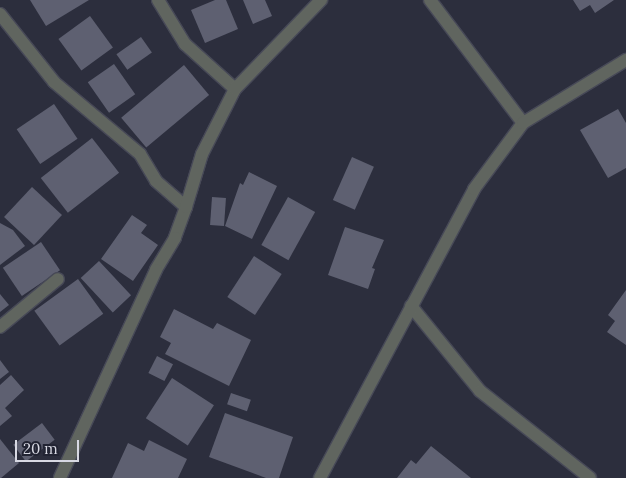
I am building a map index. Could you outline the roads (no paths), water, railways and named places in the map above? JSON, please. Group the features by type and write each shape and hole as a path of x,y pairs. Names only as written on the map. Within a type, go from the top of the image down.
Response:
{"street":[{"path":"158,0 185,44 235,89"},
{"path":"60,478 156,270 175,238 202,154 235,89 321,0"},
{"path":"430,0 523,123"},
{"path":"0,14 54,82 140,154 156,181 186,207"},
{"path":"320,478 474,189 523,123 626,60"},
{"path":"0,327 58,279"},
{"path":"411,306 480,391 590,478"}]}
